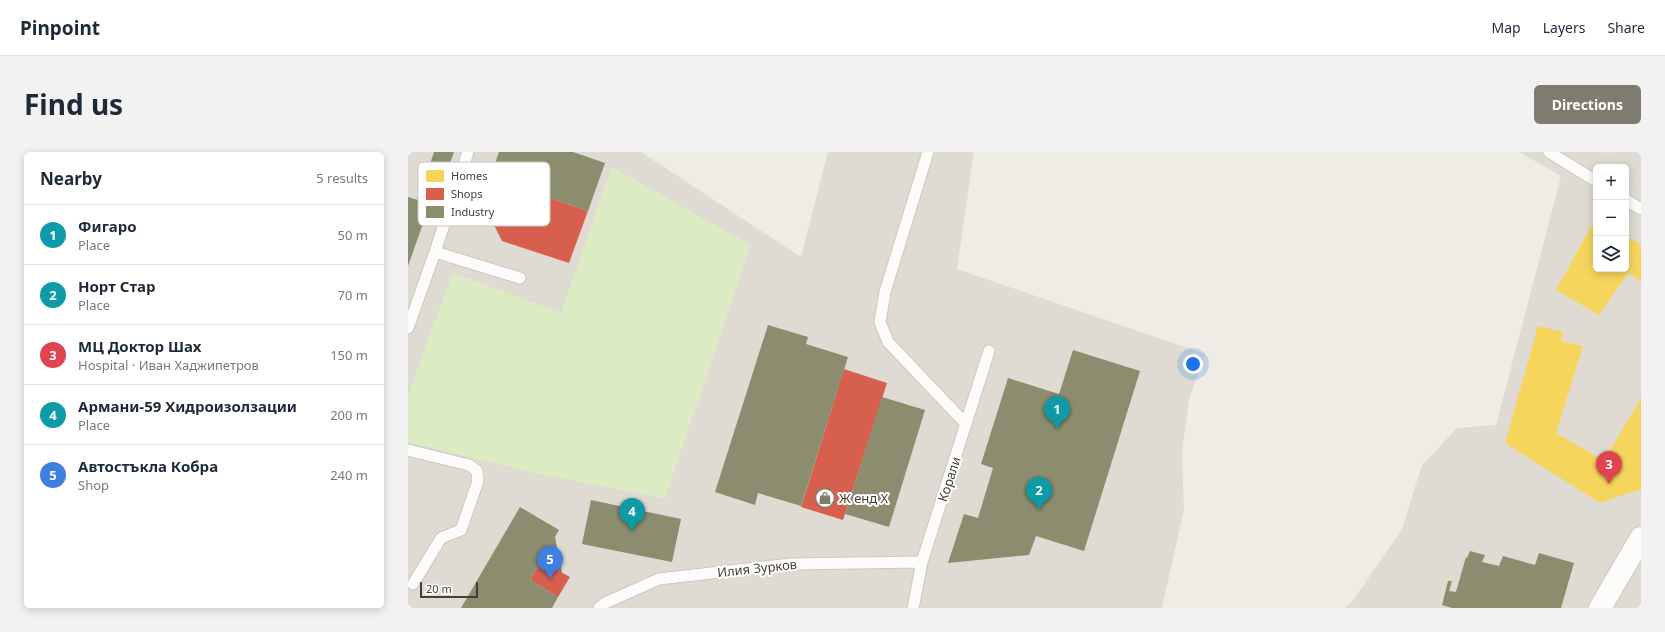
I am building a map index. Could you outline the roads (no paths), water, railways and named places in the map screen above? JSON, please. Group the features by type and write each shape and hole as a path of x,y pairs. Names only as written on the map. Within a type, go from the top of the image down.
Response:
{"street":[{"path":"1600,608 1641,538"}],"lane":[{"path":"465,162 468,152"},
{"path":"928,152 885,292 880,322 888,342 966,424"},
{"path":"1549,152 1593,179"},
{"path":"1629,202 1641,209"},
{"path":"408,328 444,226"},
{"path":"435,252 520,278"},
{"name":"Корали","path":"914,608 922,562 990,351"},
{"path":"408,450 469,465 477,471 478,481 461,530 441,538 413,584"},
{"name":"Илия Зурков","path":"599,608 605,603 659,579 791,564 922,562"}],"place":[{"name":"Фигаро","path":"1057,429"},
{"name":"МЦ Доктор Шах","path":"1609,484"},
{"name":"Ж енд Х","path":"825,498"},
{"name":"Норт Стар","path":"1039,510"},
{"name":"Армани-59 Хидроизолзации","path":"632,531"},
{"name":"Автостъкла Кобра","path":"550,579"}]}
